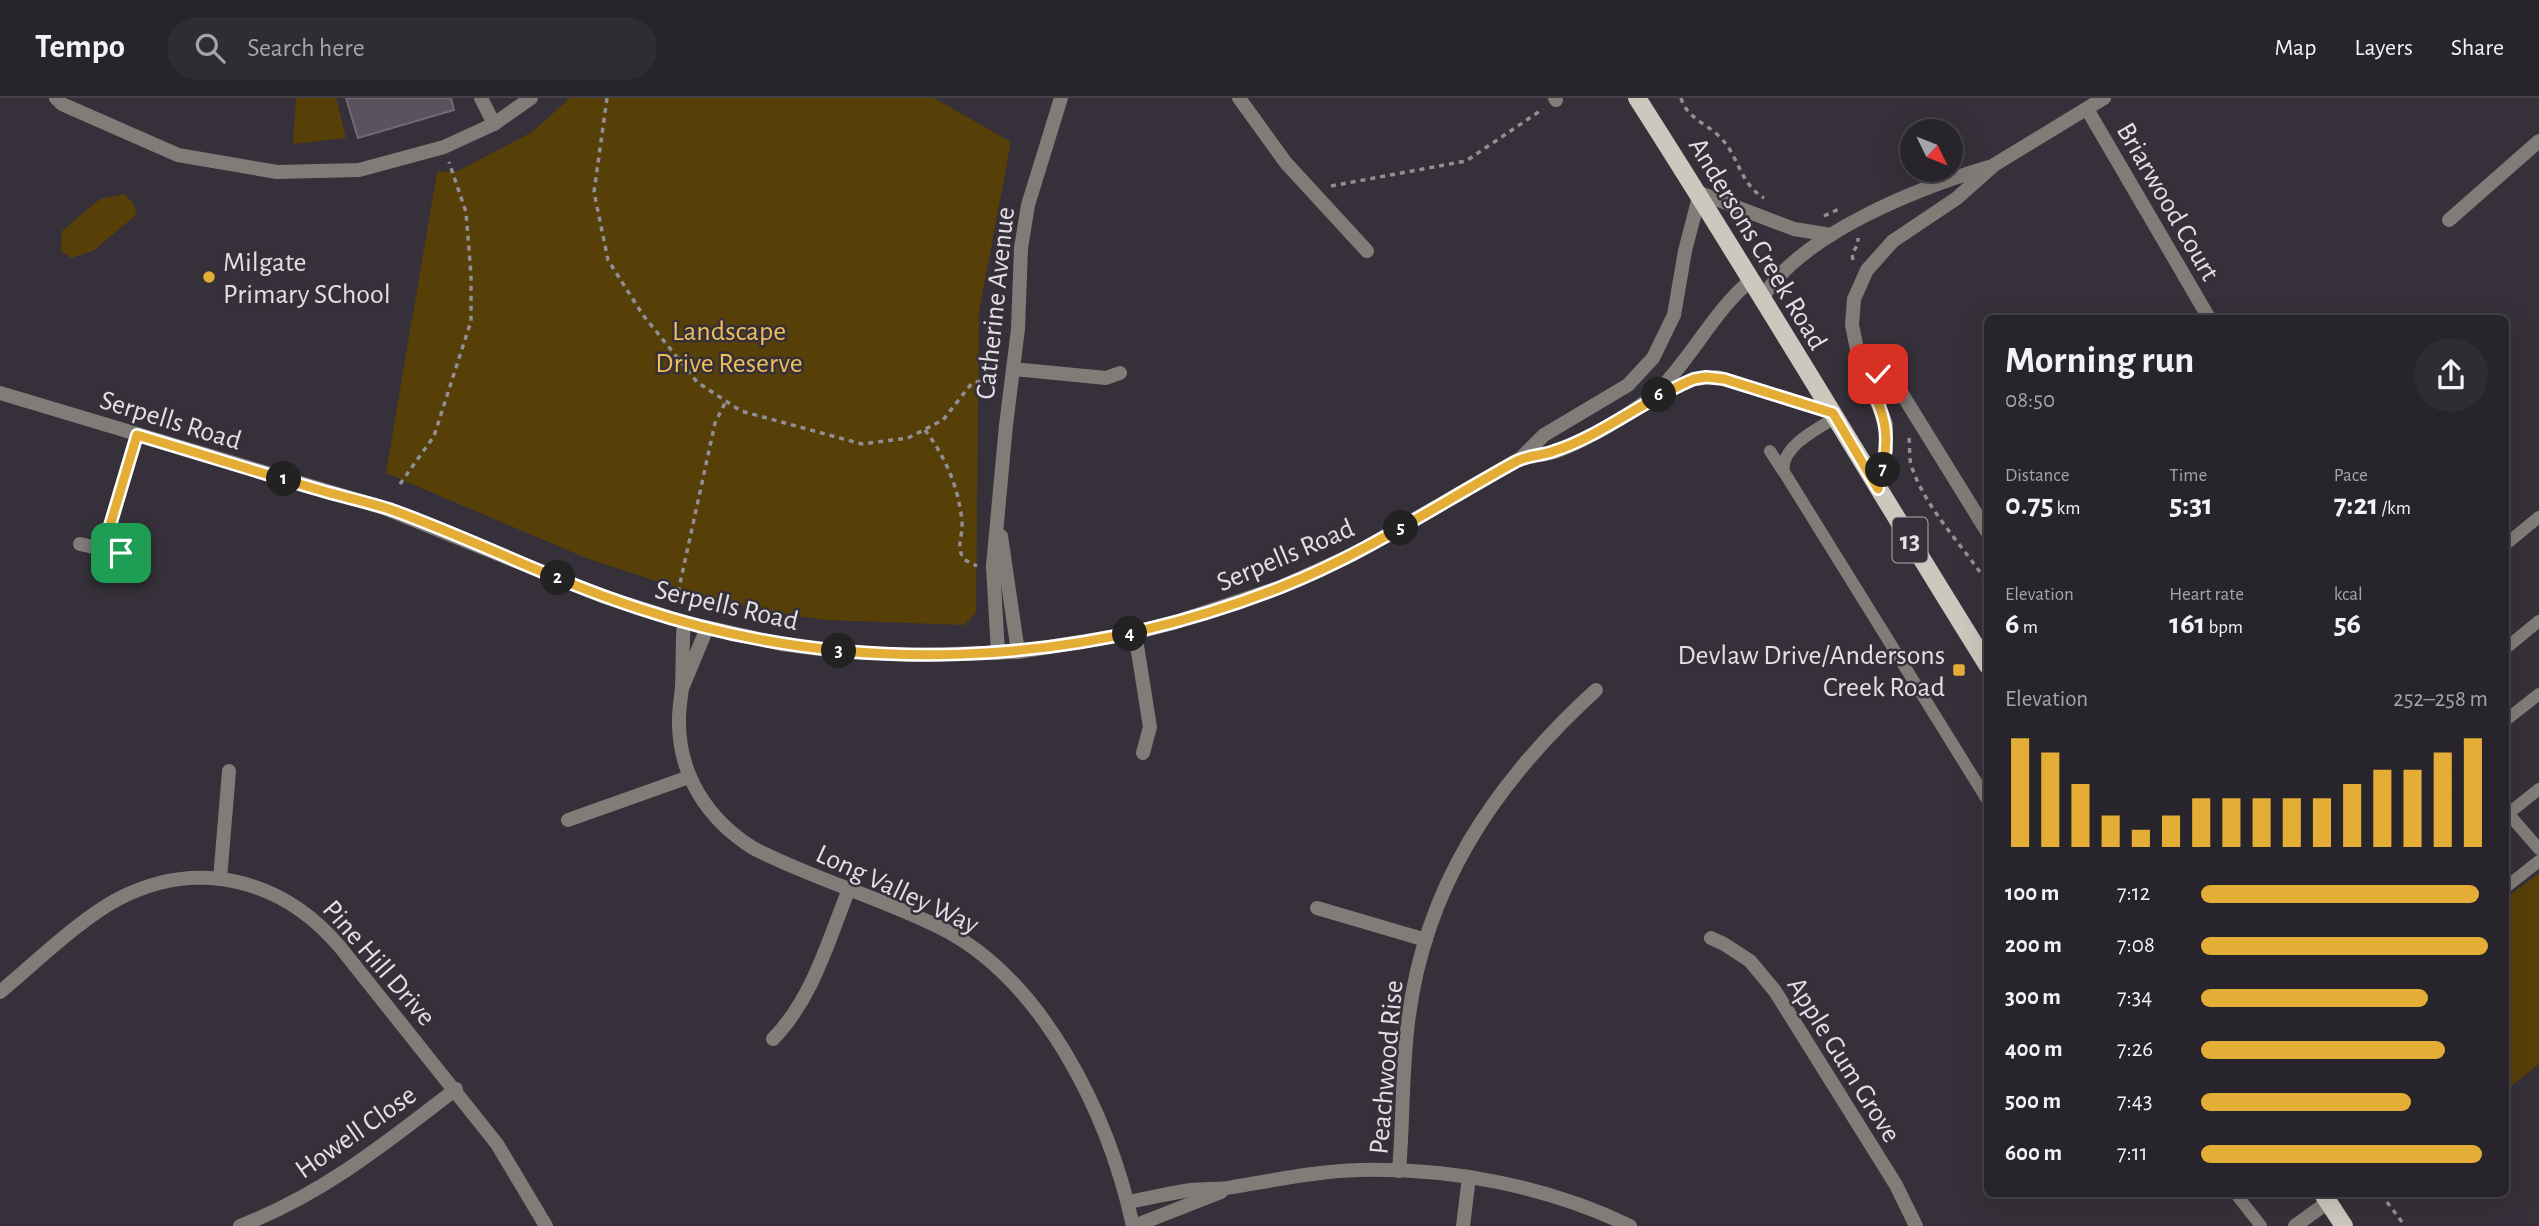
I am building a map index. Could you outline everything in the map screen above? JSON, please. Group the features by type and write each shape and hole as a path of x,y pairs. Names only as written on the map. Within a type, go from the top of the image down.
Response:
{"main road":[{"name":"Andersons Creek Road","path":"1639,99 1700,193 1762,300 1984,660"},
{"path":"2325,1198 2344,1226"}],"street":[{"path":"56,98 62,104 178,155 277,172 359,170 444,147 494,124 531,98"},
{"path":"481,98 494,124"},
{"name":"Catherine Avenue","path":"998,653 993,566 1013,372 1021,248 1028,205 1062,98"},
{"path":"1240,98 1286,163 1367,251"},
{"path":"1878,489 1886,453 1887,429 1883,412 1859,359 1854,340 1853,306 1857,290 1871,263 1893,241 1958,198 1994,166 2104,98"},
{"name":"Briarwood Court","path":"2087,109 2207,315"},
{"path":"2449,220 2539,141"},
{"path":"1762,300 1772,284 1791,264 1831,235 1919,190 1994,166"},
{"path":"1700,193 1794,229 1831,235"},
{"name":"Serpells Road","path":"0,393 384,508 602,596 678,621 781,644 844,652 915,655 1018,652 1135,633 1232,604 1319,571 1387,536 1521,458 1544,435 1606,400 1643,371 1668,332 1676,308 1685,251 1700,193"},
{"name":"Serpells Road","path":"1640,405 1662,388 1722,307 1751,280"},
{"path":"1859,359 1896,387 1984,527"},
{"path":"1013,372 1106,378 1120,373"},
{"name":"Serpells Road","path":"1521,458 1555,451 1680,384 1706,377 1733,381 1834,415"},
{"path":"1606,400 1619,418"},
{"path":"103,549 137,435"},
{"name":"Catherine Avenue","path":"1000,517 1018,652"},
{"path":"80,544 121,553"},
{"name":"Long Valley Way","path":"678,621 682,687 680,743 689,777 705,804 727,830 767,855 930,923 965,942 987,958 1027,998 1050,1030 1088,1097 1128,1202 1134,1226"},
{"name":"Long Valley Way","path":"682,687 707,628"},
{"path":"1135,633 1150,727 1143,752"},
{"name":"Peachwood Rise","path":"1399,1171 1407,1030 1426,940 1449,880 1493,802 1542,741 1596,690"},
{"path":"220,879 229,771"},
{"path":"568,820 689,777"},
{"name":"Pine Hill Drive","path":"0,992 118,900 176,879 220,879 263,889 313,917 456,1089 497,1144 546,1226"},
{"path":"773,1039 796,1013 807,993 849,889"},
{"path":"1317,908 1426,940"},
{"name":"Apple Gum Grove","path":"1711,938 1750,961 1775,992 1896,1185 1916,1226"},
{"name":"Howell Close","path":"240,1226 337,1179 456,1089"},
{"path":"1128,1202 1190,1190 1229,1188 1321,1173 1399,1171 1469,1177 1550,1195 1630,1226"},
{"path":"1463,1226 1469,1177"},
{"path":"1134,1226 1229,1188"},
{"path":"2295,1226 2325,1198"}],"lane":[{"path":"1786,476 1783,463 1787,456 1834,415"},
{"path":"1770,450 1984,795"},
{"path":"2509,542 2539,517"},
{"path":"2509,646 2539,621"},
{"path":"2509,718 2539,694"},
{"path":"2509,811 2539,789"},
{"path":"2509,813 2539,849"},
{"path":"2509,885 2539,861"},
{"path":"2238,1197 2261,1226"}],"path":[{"path":"607,98 594,192 608,260 643,315 697,382 741,411 862,444 908,438 925,430 943,420 972,383 1013,372"},
{"path":"1681,98 1685,111 1720,136 1751,189 1768,200"},
{"path":"1311,190 1466,161 1555,99"},
{"path":"400,484 434,436 471,321 471,275 466,212 444,147"},
{"path":"1816,217 1842,208 1843,215"},
{"path":"1855,262 1852,257 1858,244 1856,233"},
{"path":"678,621 715,423 726,401"},
{"path":"1915,415 1909,429 1910,464 1935,513 1969,554 1984,578"},
{"path":"925,430 945,461 954,487 962,526 957,546 963,559 976,565 993,566"},
{"path":"2383,1197 2405,1226"}],"green space":[{"path":"296,98 336,98 346,138 293,144"},
{"name":"Landscape Drive Reserve","path":"570,98 934,98 1011,142 979,312 976,613 964,625 826,620 772,612 701,596 586,558 386,473 437,172 458,171 532,132"},
{"path":"125,194 135,206 136,215 93,251 71,258 61,251 62,231 100,199"},
{"path":"2539,873 2539,1064 2509,1088 2509,896"}],"building":[{"path":"346,98 451,98 454,110 358,138"}],"place":[{"name":"Milgate Primary SChool","path":"209,277"},
{"name":"Devlaw Drive/Andersons Creek Road","path":"1959,670"}],"route":[{"path":"121,553 103,549 137,435 384,508 602,596 684,622 781,644 844,652 915,655 1018,652 1065,646 1173,624 1281,587 1354,554 1521,458 1555,451 1694,379 1717,377 1833,413 1878,489 1884,467 1887,429 1883,412 1859,359 1878,374"}]}
